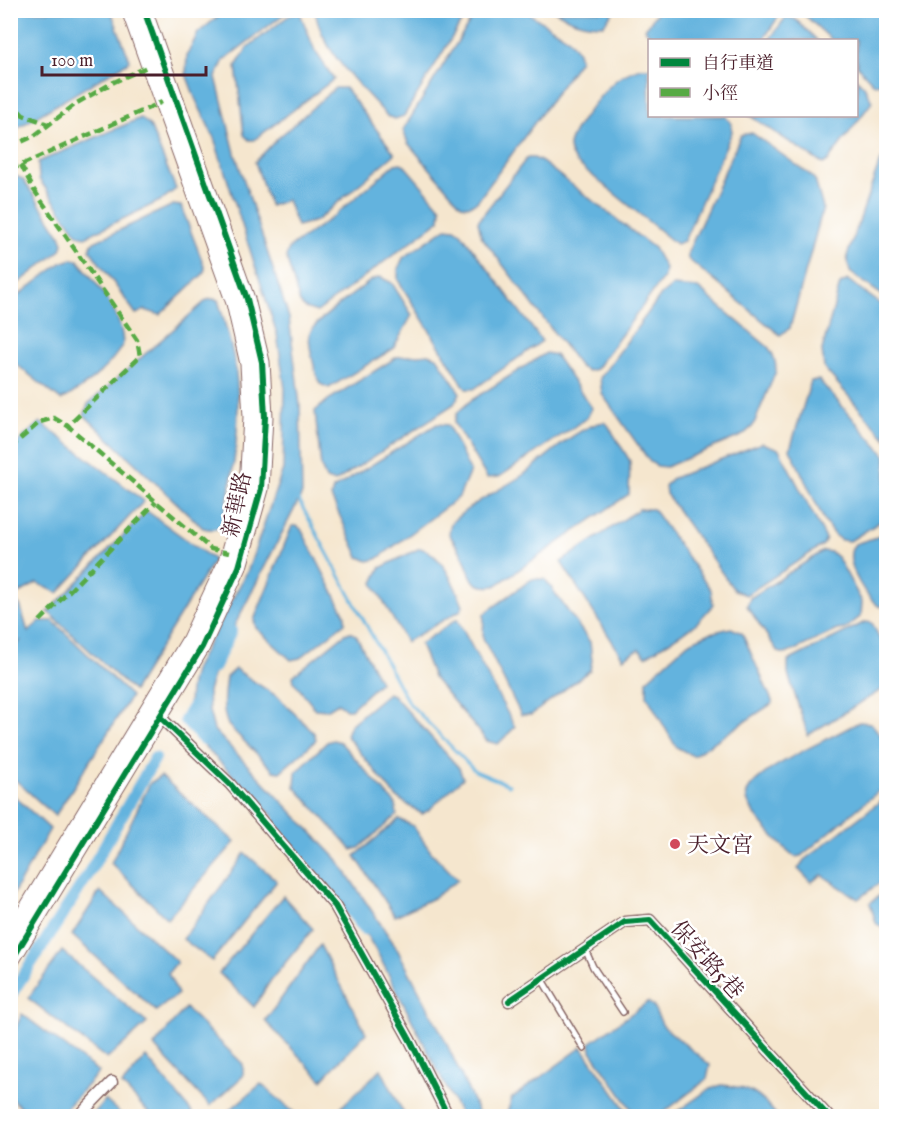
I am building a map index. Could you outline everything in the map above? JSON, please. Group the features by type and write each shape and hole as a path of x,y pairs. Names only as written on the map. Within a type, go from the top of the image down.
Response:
{"street":[{"name":"新華路","path":"10,936 189,641 226,562 247,487 251,417 248,364 234,303 129,10"},
{"name":"新華路","path":"10,963 202,648 239,567 261,489 265,417 262,362 247,299 144,10"},
{"path":"160,717 230,784 335,906 410,1040 448,1116"},
{"name":"保安路5巷","path":"509,1001 625,922 650,920 828,1116"},
{"path":"79,1116 112,1082"}],"lane":[{"path":"585,949 593,967 623,1012"},
{"path":"541,978 584,1049"}],"water":[{"path":"315,10 468,11 404,116 395,119 387,116 334,54 325,40"},
{"path":"477,10 525,11 569,39 578,52 580,60 477,202 468,206 461,205 408,143 403,130"},
{"path":"10,11 111,11 130,61 11,132"},
{"path":"225,11 288,11 224,60 216,77 235,153 289,318 300,405 302,494 221,652 208,691 209,711 214,730 337,859 396,947 444,1038 480,1116 461,1116 378,954 335,882 205,747 192,718 189,699 195,668 248,570 283,469 285,389 277,334 214,138 186,74 187,55 198,33"},
{"path":"555,11 614,11 603,25 578,22"},
{"path":"658,11 778,11 779,16 764,39 653,39 645,29"},
{"path":"800,11 886,11 886,80 884,83 874,84 858,67 858,39 831,39"},
{"path":"300,13 315,51 334,79 254,140 249,140 244,135 236,66 248,47 291,14"},
{"path":"786,17 795,19 816,39 770,39"},
{"path":"640,68 648,68 648,117 726,117 731,123 732,132 684,241 676,244 577,163 570,151 571,139 582,120 613,83"},
{"path":"858,80 864,86 872,102 828,161 823,164 752,117 858,117"},
{"path":"335,88 345,88 395,154 316,221 297,226 287,200 270,206 255,162 277,139"},
{"path":"141,118 150,126 176,189 160,201 85,237 78,235 39,179 38,162"},
{"path":"752,133 815,180 823,208 790,328 780,335 688,259 688,252 741,135"},
{"path":"886,156 886,298 850,272 847,256 880,161"},
{"path":"527,158 534,158 542,162 654,248 665,268 664,277 596,369 588,371 580,367 481,236 478,221"},
{"path":"401,163 441,208 440,220 317,312 305,308 300,303 286,257 289,248 334,216 395,164"},
{"path":"11,174 23,179 63,243 61,250 11,289"},
{"path":"173,205 181,206 205,268 204,273 160,315 145,310 136,314 90,250 92,243"},
{"path":"446,228 455,229 461,233 542,341 474,389 466,389 398,280 398,269 403,258"},
{"path":"72,259 78,260 107,299 118,320 123,344 96,376 61,400 11,360 11,301 61,263"},
{"path":"380,277 392,283 412,315 393,349 329,388 320,384 314,367 310,333 337,306 370,281"},
{"path":"848,280 886,308 886,439 824,368 822,350 840,284"},
{"path":"672,286 698,288 768,347 776,364 776,371 753,426 743,435 666,467 650,462 602,394 600,378 661,295"},
{"path":"207,300 218,300 233,354 238,391 233,468 222,524 216,529 203,528 84,415 88,404"},
{"path":"546,353 555,355 592,408 587,418 499,477 487,478 454,423 457,413 470,401"},
{"path":"429,354 437,357 460,393 454,404 335,482 326,479 321,467 315,411 328,400 397,357"},
{"path":"819,380 886,456 886,518 850,541 841,540 834,535 825,522 790,449 811,381"},
{"path":"40,422 144,501 58,593 37,583 18,594 11,586 11,448"},
{"path":"604,422 630,461 629,494 495,586 481,586 476,583 449,534 451,523 477,503 523,475 573,436 584,429"},
{"path":"437,424 448,425 470,471 459,497 377,559 368,561 359,557 331,497 333,489"},
{"path":"762,443 779,449 826,539 823,545 746,595 734,590 666,494 665,486 671,479"},
{"path":"639,509 653,509 711,590 713,605 695,625 646,656 639,649 623,658 561,562"},
{"path":"147,511 214,560 133,691 48,612"},
{"path":"292,526 301,529 345,615 345,623 300,658 291,660 256,628 254,620"},
{"path":"886,534 886,602 880,607 855,575 851,552 855,544"},
{"path":"420,548 428,551 441,563 452,580 463,605 461,610 406,642 373,583 380,568"},
{"path":"823,551 831,552 838,558 862,602 861,616 845,629 837,630 786,654 778,652 747,606 750,598"},
{"path":"532,579 545,579 590,642 592,661 590,670 531,715 521,715 483,638 484,614"},
{"path":"11,597 20,605 28,632 40,621 53,621 131,696 55,816 11,776 11,652 21,640 11,649"},
{"path":"457,619 515,727 498,744 487,741 433,677 420,644"},
{"path":"865,622 872,623 886,651 886,687 808,735 788,674 788,661"},
{"path":"731,628 742,633 773,703 693,756 676,747 647,696 647,680 688,643 710,633"},
{"path":"350,632 356,635 380,682 351,709 346,709 338,703 327,710 315,709 294,682 293,676"},
{"path":"235,669 278,697 314,733 316,739 314,742 280,772 274,771 228,725 224,707 225,683 226,677"},
{"path":"388,693 393,695 459,768 463,778 422,814 396,797 346,735 350,725"},
{"path":"859,722 871,723 886,742 886,785 801,856 795,857 757,817 747,799 747,793 764,774"},
{"path":"333,740 340,742 395,803 397,815 359,848 352,850 295,787 296,772 327,742"},
{"path":"161,776 235,842 167,919 111,863 150,783"},
{"path":"11,793 50,829 11,898"},
{"path":"886,797 886,878 858,899 822,875 811,882 798,869 804,860"},
{"path":"399,819 413,826 431,852 458,880 433,898 395,916 355,856"},
{"path":"245,853 277,881 212,961 183,939"},
{"path":"886,890 886,931 876,923 870,903"},
{"path":"100,891 177,962 168,973 178,994 156,1011 72,935"},
{"path":"283,896 313,929 271,980 254,1007 219,973"},
{"path":"320,945 366,1033 322,1080 265,1021"},
{"path":"62,951 147,1023 107,1059 28,998"},
{"path":"648,1002 653,1006 663,1026 710,1065 707,1079 659,1116 636,1116 591,1051 590,1043"},
{"path":"185,1008 243,1064 243,1076 210,1106 154,1046"},
{"path":"22,1014 99,1072 59,1116 30,1116 11,1098 11,1038"},
{"path":"582,1047 630,1116 506,1116 512,1098"},
{"path":"146,1057 195,1116 152,1116 122,1085"},
{"path":"381,1069 405,1116 342,1115 338,1110"},
{"path":"261,1084 298,1116 227,1116 225,1114"},
{"path":"721,1085 753,1093 765,1102 777,1116 671,1116 708,1090"},
{"path":"105,1100 123,1116 92,1116"}],"waterway":[{"path":"298,499 408,702 475,771 509,785"},
{"path":"214,667 231,631"},
{"path":"198,699 185,720 203,739"},
{"path":"10,996 86,878 155,758"},
{"path":"279,820 321,870 364,929"}],"marked path":[{"path":"10,147 34,136 77,103 149,66"},
{"path":"10,101 23,115 48,124"},
{"path":"10,170 162,102"},
{"path":"21,165 34,190 137,340 140,356 68,426"},
{"path":"10,448 40,422 54,418 68,426 211,549 229,553"},
{"path":"40,621 156,502"}],"cycle path":[{"path":"10,963 202,647 239,567 261,489 265,417 262,362 247,299 144,10"},
{"path":"160,717 230,784 335,906 410,1040 448,1116"},
{"path":"509,1001 625,922 650,920 828,1116"}],"place":[{"name":"天文宮","path":"675,844"}]}
